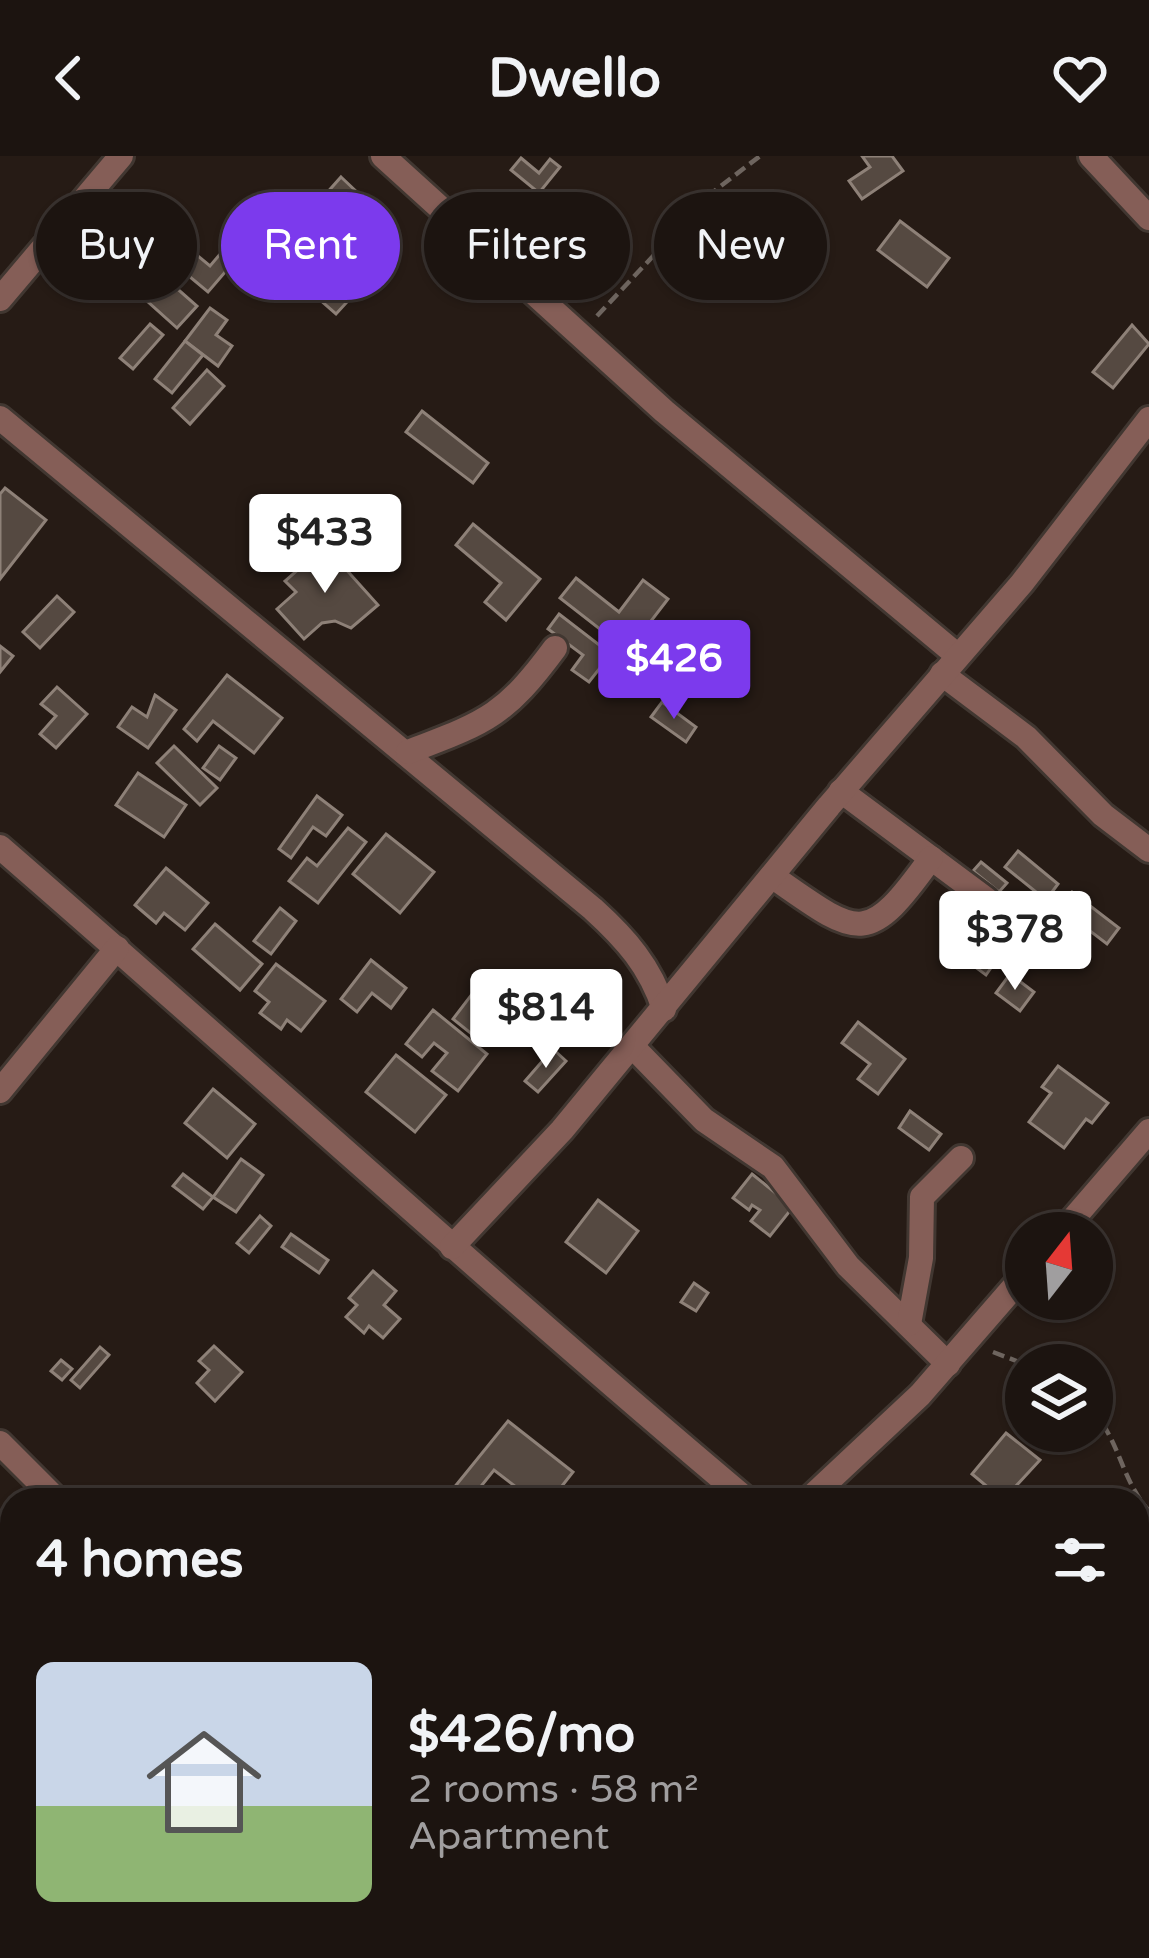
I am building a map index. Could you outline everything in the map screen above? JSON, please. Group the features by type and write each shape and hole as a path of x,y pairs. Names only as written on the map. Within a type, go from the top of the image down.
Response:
{"street":[{"path":"0,298 121,156"},
{"path":"383,156 577,335 950,665 1103,815 1149,850"},
{"path":"1091,156 1149,218"},
{"path":"0,418 409,752 628,941 654,979 664,1009"},
{"path":"452,1247 664,1009 841,791 1022,583 1149,419"},
{"path":"409,752 455,738 502,712 556,648"},
{"path":"841,791 986,898"},
{"path":"0,847 733,1488"},
{"path":"772,876 826,911 853,924 868,923 895,908 931,857"},
{"path":"0,1091 117,948"},
{"path":"632,1046 704,1120 772,1167 848,1266 909,1324 956,1354"},
{"path":"1079,1212 1149,1131"},
{"path":"909,1324 921,1258 922,1197 962,1158"},
{"path":"820,1488 956,1354 1005,1298"},
{"path":"0,1443 45,1488"}],"path":[{"path":"577,335 712,192 760,156"},
{"path":"956,1354 1005,1362"},
{"path":"1113,1440 1130,1488"}],"building":[{"path":"862,156 892,156 903,171 862,199 849,181 870,167"},
{"path":"521,158 539,173 550,159 560,167 540,192 511,170"},
{"path":"341,177 357,192 328,192"},
{"path":"900,221 949,258 927,287 878,250"},
{"path":"221,253 221,277 208,292 197,283 197,255 210,266"},
{"path":"146,300 190,300 197,306 177,328"},
{"path":"320,300 349,300 336,314"},
{"path":"210,308 227,320 216,335 232,346 218,366 185,341"},
{"path":"150,324 163,335 133,369 120,358"},
{"path":"1132,325 1149,344 1113,388 1093,372"},
{"path":"185,341 203,355 172,393 155,379"},
{"path":"207,370 224,386 190,424 173,408"},
{"path":"422,411 488,463 473,483 406,432"},
{"path":"5,488 46,520 0,579 0,494"},
{"path":"473,524 540,579 506,620 485,602 501,583 456,545"},
{"path":"325,546 378,605 351,628 335,621 322,623 304,639 277,609 296,592 285,581"},
{"path":"576,578 619,612 643,580 668,599 628,651 560,598"},
{"path":"57,596 74,612 40,648 23,632"},
{"path":"559,614 611,654 589,682 572,670 583,655 548,629"},
{"path":"0,646 13,656 0,672"},
{"path":"227,675 282,718 254,753 213,721 197,741 184,729"},
{"path":"57,687 87,714 56,748 40,734 56,716 41,704"},
{"path":"155,695 176,710 148,748 118,727 132,707 147,717"},
{"path":"662,702 696,727 686,742 651,717"},
{"path":"174,746 217,788 200,805 157,763"},
{"path":"219,746 236,758 220,780 203,768"},
{"path":"138,773 186,805 164,837 116,805"},
{"path":"317,796 342,815 326,836 313,827 291,858 279,849"},
{"path":"348,828 366,842 318,903 289,881 307,858 317,866"},
{"path":"386,834 434,872 400,913 353,874"},
{"path":"1018,851 1058,884 1046,900 1005,867"},
{"path":"981,862 1007,883 999,892 973,871"},
{"path":"166,868 208,903 185,930 164,913 156,923 135,905"},
{"path":"1072,892 1119,928 1107,944 1060,908"},
{"path":"280,908 296,921 271,954 254,941"},
{"path":"991,923 1012,938 986,975 948,947 966,924 982,936"},
{"path":"215,924 262,964 240,990 193,949"},
{"path":"371,960 406,988 391,1008 372,993 357,1012 341,999"},
{"path":"276,964 325,1001 301,1031 287,1020 281,1029 260,1013 269,1002 255,991"},
{"path":"1010,974 1034,992 1020,1011 996,993"},
{"path":"479,985 509,1016 483,1043 453,1019"},
{"path":"433,1010 487,1054 458,1091 432,1071 447,1053 434,1043 422,1057 406,1044"},
{"path":"858,1022 905,1059 878,1094 858,1079 870,1064 842,1043"},
{"path":"553,1049 566,1061 538,1092 525,1081"},
{"path":"396,1055 446,1095 415,1132 366,1092"},
{"path":"1058,1066 1108,1103 1092,1123 1086,1119 1064,1148 1029,1122 1051,1093 1042,1087"},
{"path":"213,1089 255,1124 227,1158 185,1123"},
{"path":"910,1111 941,1134 929,1150 899,1128"},
{"path":"241,1159 263,1175 236,1212 213,1197"},
{"path":"183,1174 213,1197 203,1209 173,1186"},
{"path":"752,1174 793,1207 770,1236 751,1221 760,1210 752,1205 749,1210 733,1198"},
{"path":"598,1200 638,1231 606,1273 566,1242"},
{"path":"260,1216 271,1226 249,1253 237,1243"},
{"path":"291,1234 328,1260 319,1273 282,1247"},
{"path":"373,1271 396,1291 384,1305 400,1319 383,1338 369,1326 364,1333 346,1317 357,1305 349,1298"},
{"path":"694,1283 708,1293 696,1311 681,1302"},
{"path":"214,1346 242,1372 215,1401 197,1383 209,1370 199,1361"},
{"path":"100,1347 109,1355 80,1388 71,1380"},
{"path":"61,1360 72,1369 62,1380 51,1371"},
{"path":"508,1421 573,1472 560,1488 517,1488 494,1470 480,1488 454,1488"},
{"path":"1005,1434 1005,1452 1030,1452 1040,1460 1014,1488 989,1488 972,1474"}]}
